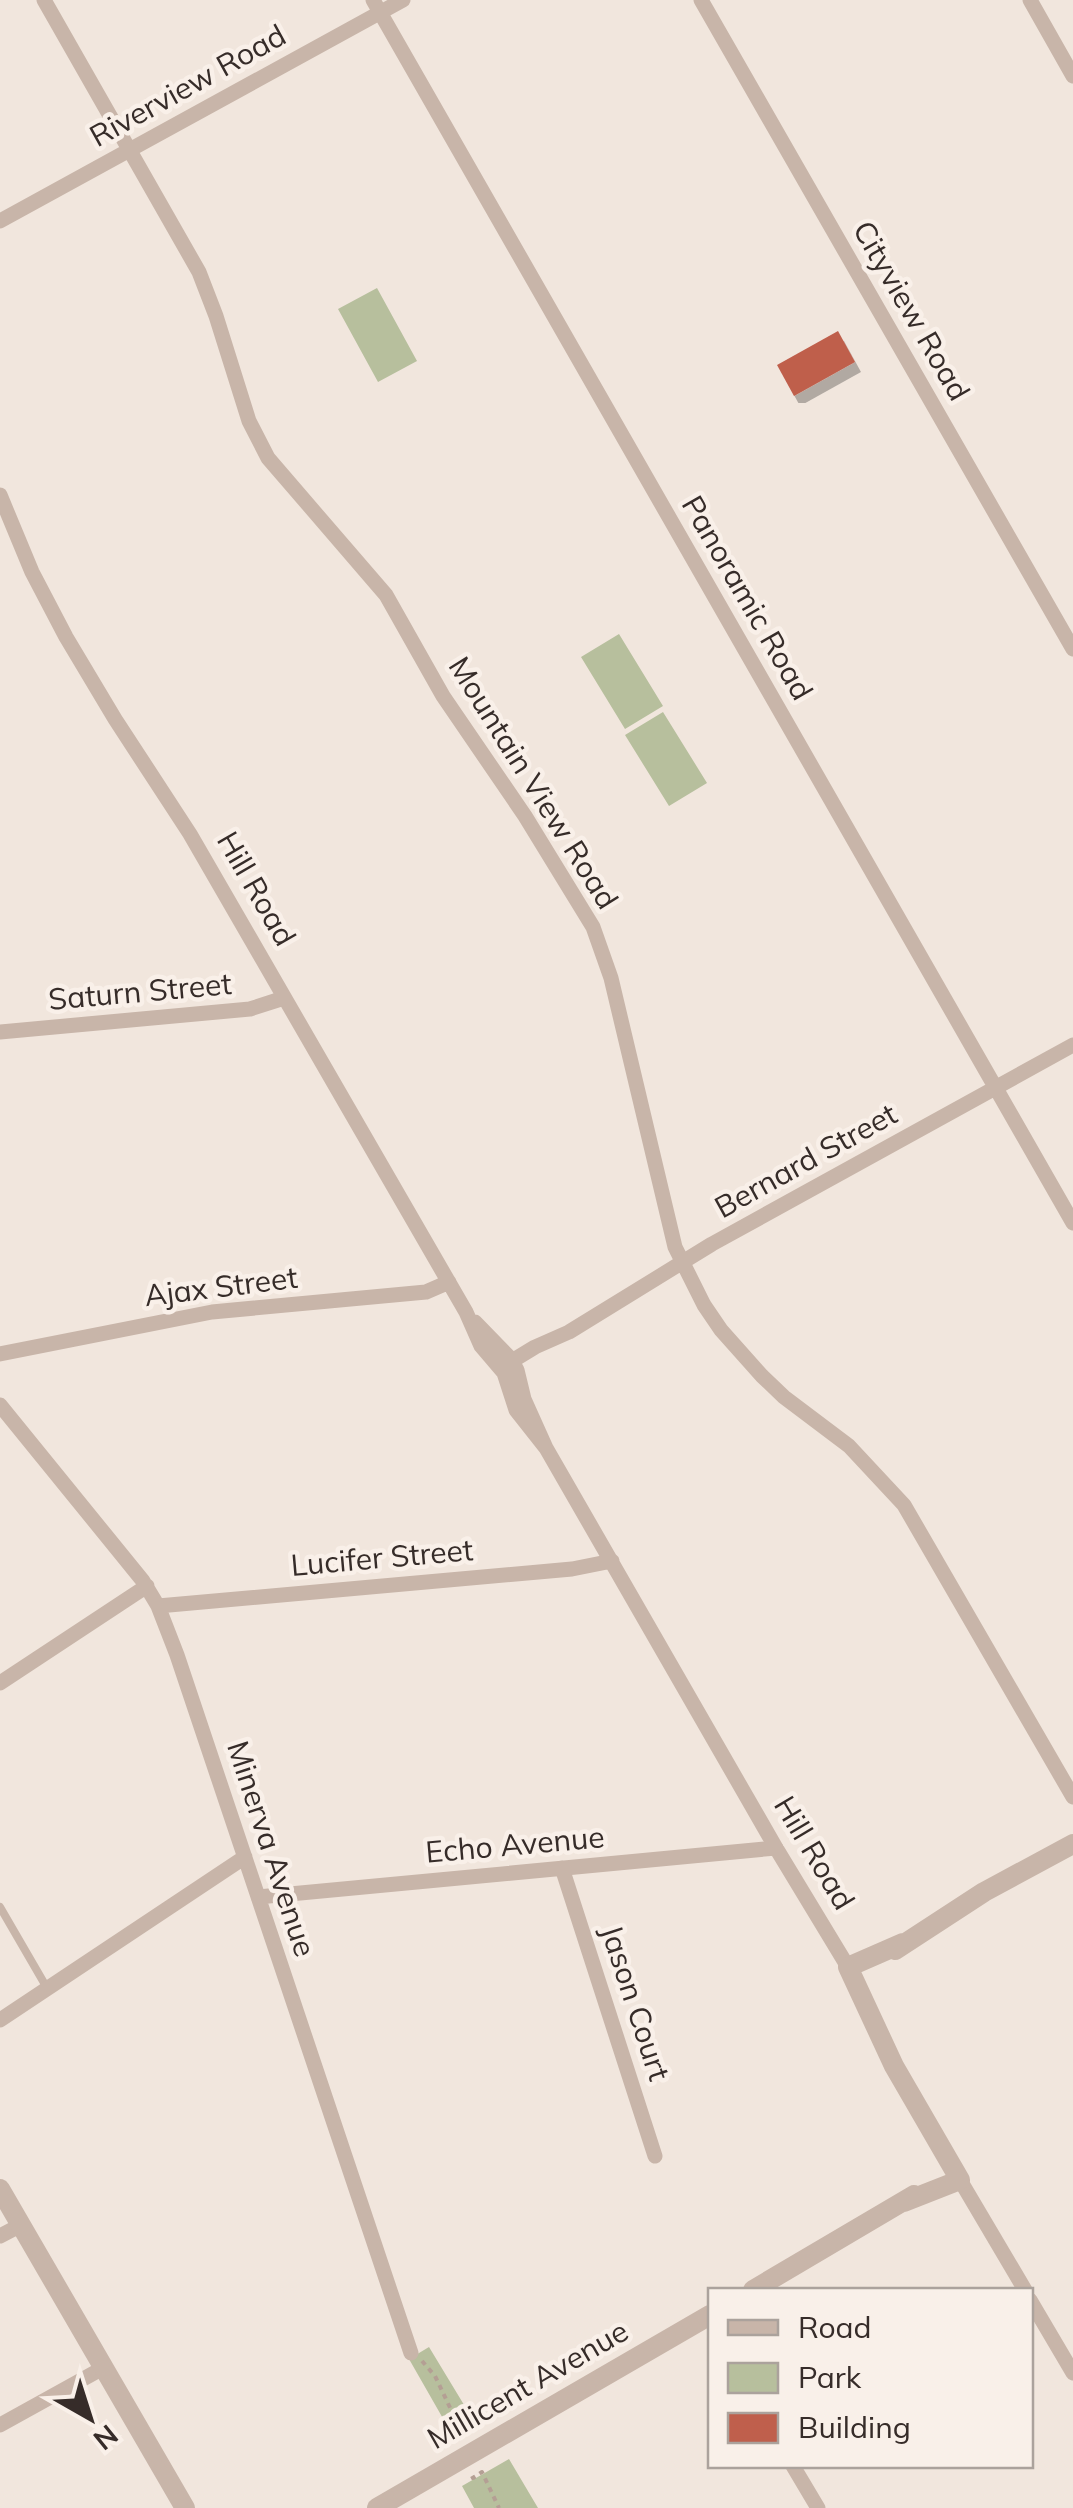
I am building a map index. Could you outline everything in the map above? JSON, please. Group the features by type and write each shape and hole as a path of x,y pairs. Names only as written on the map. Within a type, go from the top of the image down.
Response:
{"street":[{"name":"Mountain View Road","path":"44,0 188,250 203,282 249,421 268,458 386,595 452,710 525,816 593,927 605,957 670,1227 682,1262 712,1318 762,1376 848,1446 904,1505 1073,1797"},
{"name":"Riverview Road","path":"0,221 377,6 403,0"},
{"name":"Cityview Road","path":"701,0 1073,649"},
{"path":"1030,0 1073,76"},
{"name":"Panoramic Road","path":"377,6 1073,1223"},
{"name":"Hill Road","path":"0,495 32,572 66,636 115,720 190,834 449,1282 481,1346 511,1368 516,1410 546,1448 852,1974 894,2066 1024,2288"},
{"name":"Saturn Street","path":"0,1032 250,1009 284,998"},
{"name":"Bernard Street","path":"511,1368 549,1350 569,1332 682,1262 1073,1045"},
{"name":"Ajax Street","path":"0,1354 180,1317 426,1292 449,1282"},
{"name":"Minerva Avenue","path":"0,1405 158,1606 178,1655 414,2356"},
{"name":"Lucifer Street","path":"158,1606 572,1569 612,1562"},
{"path":"0,1684 146,1586"},
{"path":"852,1974 984,1892 1073,1844"},
{"name":"Echo Avenue","path":"258,1897 776,1848"},
{"path":"0,2020 245,1856"},
{"name":"Jason Court","path":"562,1868 655,2156"},
{"path":"756,2288 956,2173"},
{"path":"0,2189 185,2508"},
{"path":"0,2236 21,2225"},
{"path":"1033,2305 1073,2373"},
{"name":"Millicent Avenue","path":"376,2508 708,2319"},
{"path":"0,2425 103,2368"},
{"path":"794,2468 818,2508"}],"lane":[{"path":"0,1906 47,1988"}],"path":[{"path":"414,2356 434,2376 459,2423 472,2478 482,2472 500,2508"}],"green space":[{"path":"377,288 417,361 378,382 338,309"},
{"path":"619,634 663,706 625,729 581,657"},
{"path":"663,712 707,783 669,806 625,735"},
{"path":"429,2347 475,2423 453,2436 409,2359"},
{"path":"509,2459 538,2508 474,2508 462,2486"}],"building":[{"path":"838,331 855,362 794,396 777,365"}]}
